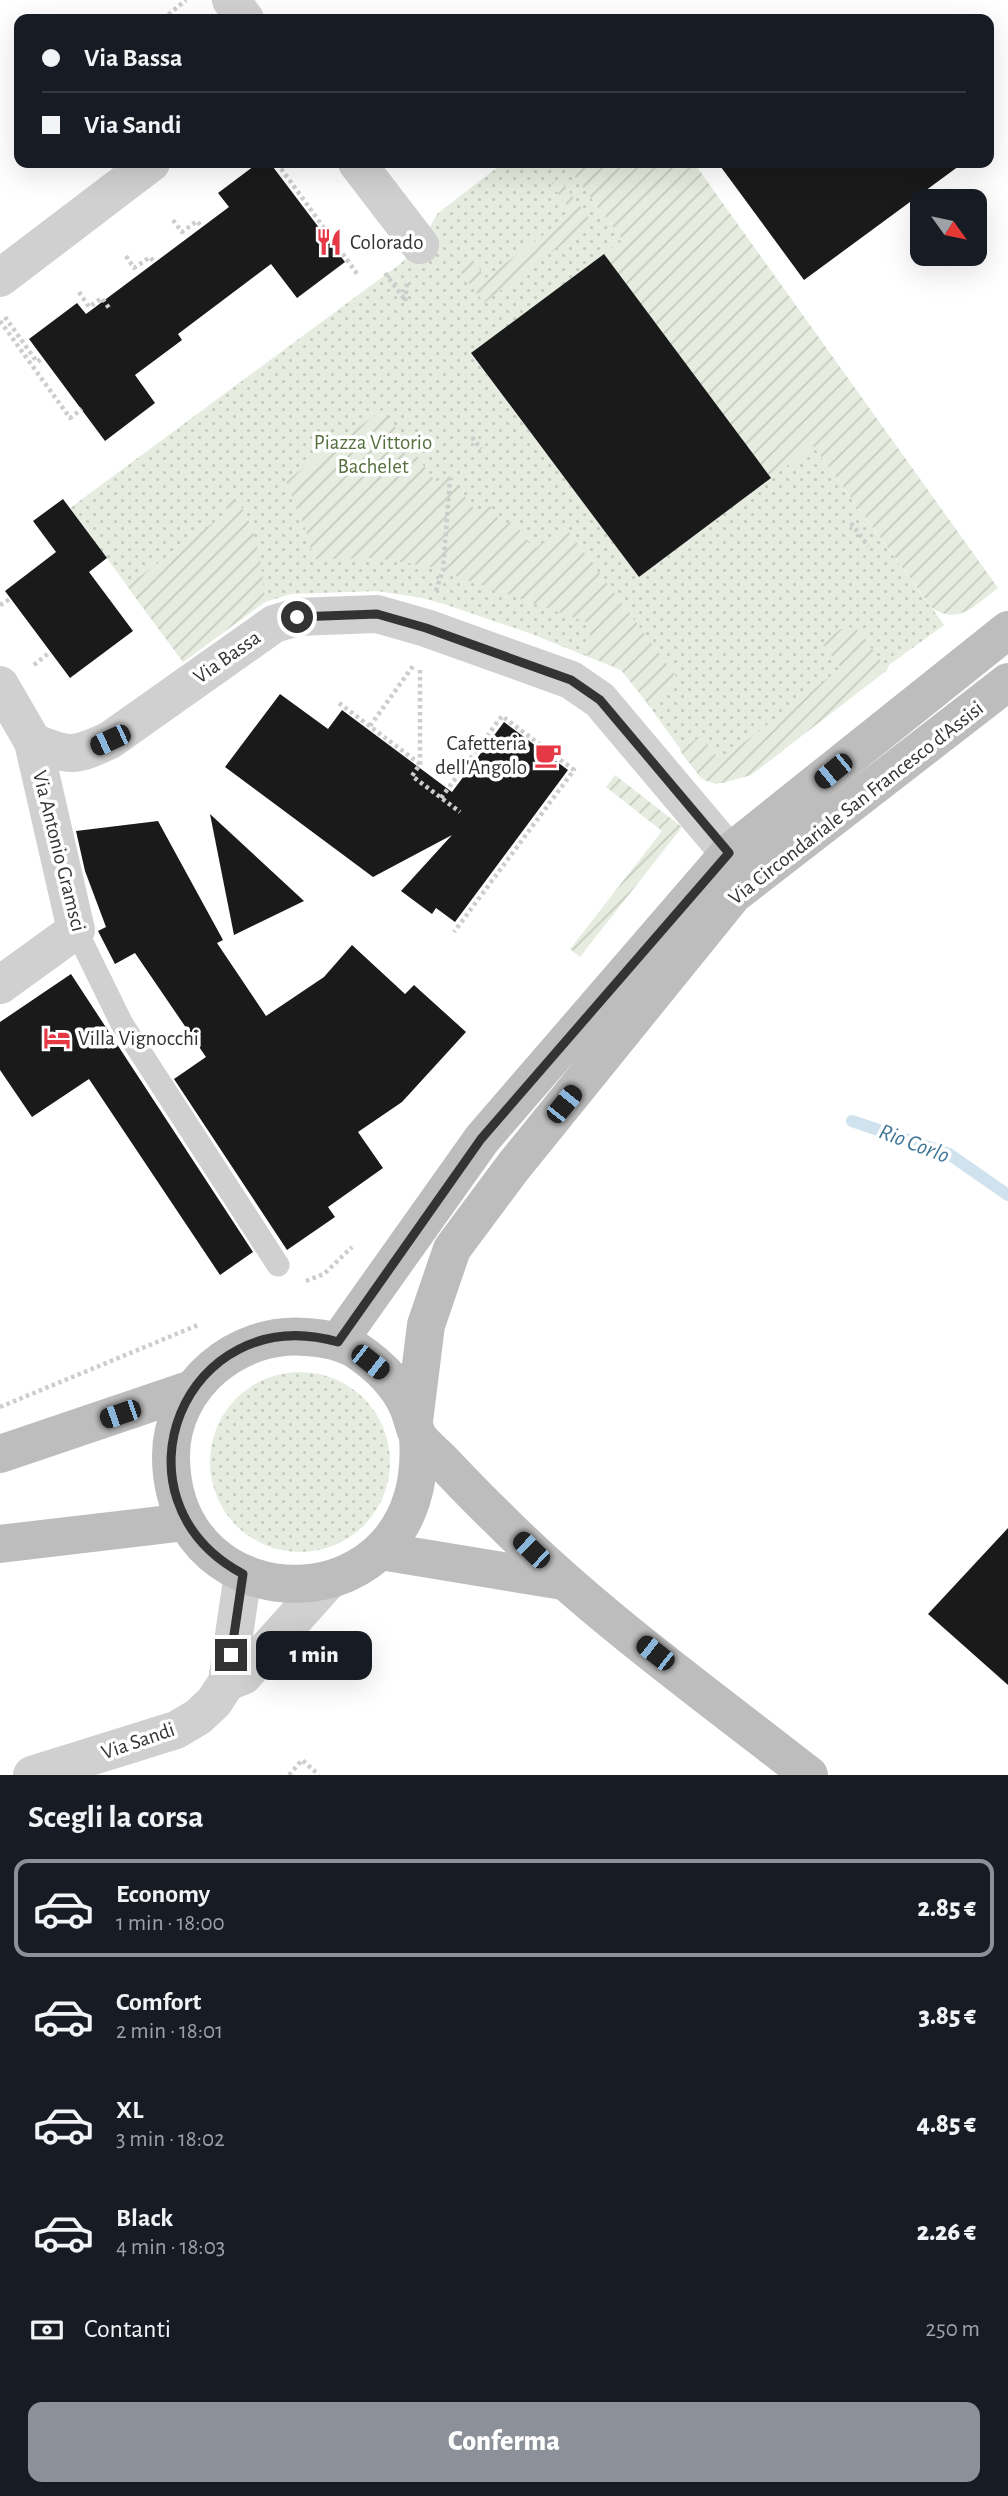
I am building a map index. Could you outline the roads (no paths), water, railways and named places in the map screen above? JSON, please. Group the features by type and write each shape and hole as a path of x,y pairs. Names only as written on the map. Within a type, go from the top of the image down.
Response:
{"street":[{"path":"1,295 145,168"},
{"path":"360,168 420,245"},
{"name":"Via Bassa","path":"33,742 59,753 80,754 110,740 274,624 297,617 377,614 438,632 571,680 600,700 729,853"},
{"name":"Via Circondariale San Francesco d'Assisi","path":"338,1342 481,1139 729,853 1006,632"},
{"name":"Via Circondariale San Francesco d'Assisi","path":"416,1429 426,1325 452,1249 513,1167 733,895 1008,682"},
{"name":"Via Antonio Gramsci","path":"0,685 33,742 76,930"},
{"path":"0,985 76,930"},
{"name":"Via Circondariale San Francesco d'Assisi","path":"289,1335 323,1338 355,1350 386,1374 407,1403 416,1429 420,1460 415,1496 399,1529 381,1551 345,1574 329,1580 307,1585 273,1583 243,1574 207,1550 186,1522 175,1492 170,1454 178,1418 192,1390 219,1361 252,1342 289,1335"},
{"path":"0,1454 192,1390"},
{"path":"416,1429 499,1520 563,1581 809,1775"},
{"path":"0,1544 186,1522"},
{"path":"381,1551 563,1581"},
{"name":"Via Sandi","path":"32,1775 176,1730 214,1702 227,1682 243,1574"},
{"name":"Via Sandi","path":"227,1682 243,1676 329,1580"}],"lane":[{"name":"Via Antonio Gramsci","path":"76,930 122,1024 278,1265"}],"waterway":[{"name":"Rio Corlo","path":"852,1121 949,1154 1008,1195"}],"place":[{"name":"Colorado","path":"329,242"},
{"name":"Cafetteria dell'Angolo","path":"548,755"},
{"name":"Villa Vignocchi","path":"57,1038"}],"park label":[{"name":"Piazza Vittorio Bachelet","path":"373,454"}]}
